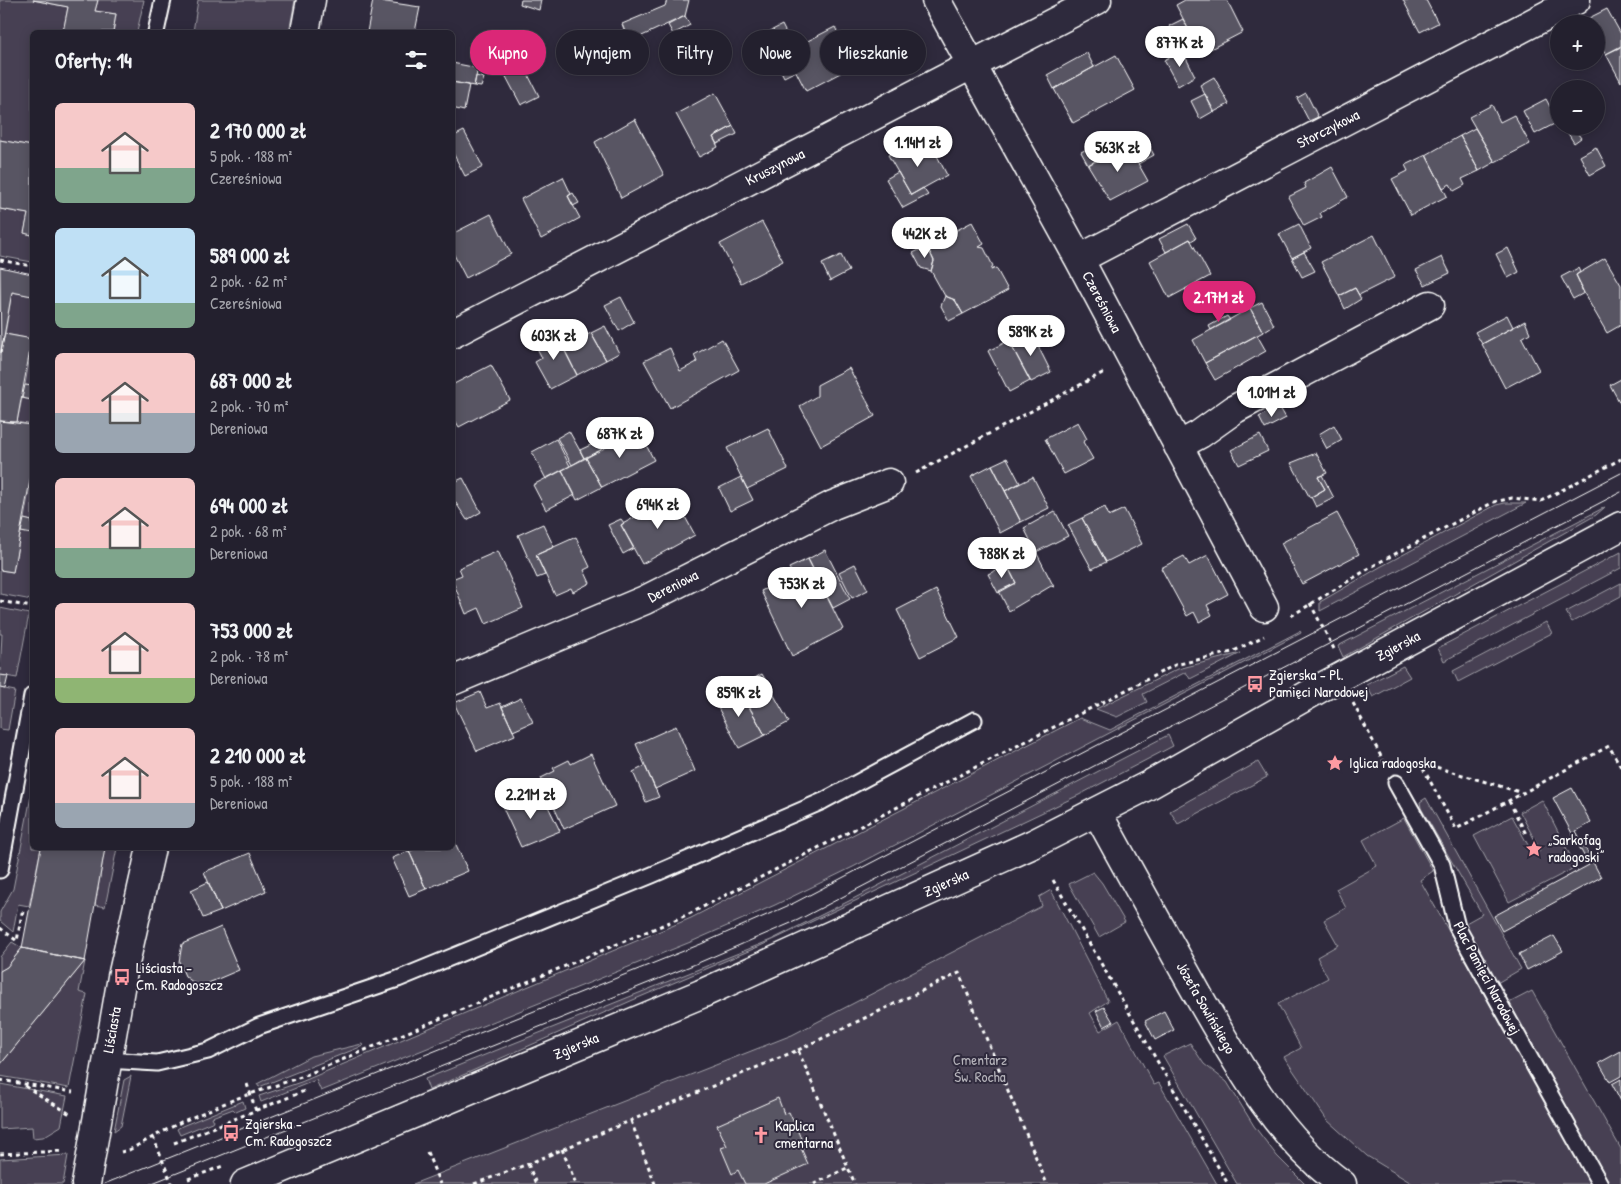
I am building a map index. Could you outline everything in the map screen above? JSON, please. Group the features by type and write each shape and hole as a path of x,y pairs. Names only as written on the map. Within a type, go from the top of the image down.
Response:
{"street":[{"path":"305,30 311,0"},
{"name":"Czereśniowa","path":"936,0 1079,259 1264,607"},
{"name":"Kruszynowa","path":"455,332 1097,0"},
{"name":"Storczykowa","path":"1079,259 1576,0"},
{"path":"1178,446 1200,434 1235,409 1430,305"},
{"name":"Dereniowa","path":"455,680 645,600 833,505 889,483"},
{"name":"Zgierska","path":"245,1184 760,968 1033,844 1149,785 1322,687 1621,526"},
{"name":"Józefa Sowińskiego","path":"1097,812 1184,970 1246,1077 1299,1146 1342,1184"},
{"name":"Liściasta","path":"86,1184 106,1060 122,977 151,850"}],"lane":[{"path":"156,30 163,0"},
{"path":"106,1060 157,1064 208,1051 259,1026 429,966 652,876 823,801 974,720"},
{"path":"0,870 27,759 30,721"},
{"name":"Plac Pamięci Narodowej","path":"1396,783 1442,865 1457,927 1600,1184"}],"path":[{"path":"0,260 30,266"},
{"path":"889,483 920,472 1131,358"},
{"path":"1288,618 1378,563 1494,502 1503,498 1541,501 1621,458"},
{"path":"0,601 30,607"},
{"path":"1310,603 1334,648"},
{"path":"120,1153 181,1122 250,1094 301,1077 666,924 1175,665 1232,652 1268,634"},
{"path":"1352,702 1396,783"},
{"path":"1423,768 1456,829 1610,746 1621,767"},
{"path":"1429,766 1523,793"},
{"path":"1509,800 1527,836"},
{"path":"1053,880 1228,1184"},
{"path":"0,928 17,941 22,913 28,914"},
{"path":"474,1184 528,1164 798,1050 958,973 1047,1184"},
{"path":"798,1050 855,1184"},
{"path":"0,1080 74,1092"},
{"path":"22,1084 70,1114"},
{"path":"247,1084 256,1110"},
{"path":"174,1143 307,1090"},
{"path":"631,1121 655,1184"},
{"path":"153,1137 172,1184"},
{"path":"562,1149 576,1184"},
{"path":"0,1154 69,1150"},
{"path":"426,1152 440,1184"},
{"path":"528,1164 536,1184"},
{"path":"814,1184 849,1167"}],"green space":[{"path":"0,0 33,0 68,7 63,30 30,30 30,146 0,140"},
{"path":"98,0 144,0 137,30 113,30 116,14 95,11"},
{"path":"198,0 295,0 289,30 193,30"},
{"path":"0,209 28,214 24,233 30,234 30,262 0,256"},
{"path":"12,292 30,296 30,339 5,334"},
{"path":"30,356 30,386 25,385"},
{"path":"22,398 30,400 30,425 17,422"},
{"path":"30,486 30,520 24,519"},
{"path":"1526,503 1320,611 1320,602 1380,567 1496,505"},
{"path":"1605,507 1596,515 1343,657 1338,646"},
{"path":"21,532 30,534 30,600 0,594 0,570 13,572"},
{"path":"1621,552 1621,568 1444,661 1438,648"},
{"path":"1621,583 1621,596 1572,622 1566,612"},
{"path":"0,608 29,614 17,678 0,675 2,634 0,634"},
{"path":"1546,622 1552,633 1458,682 1453,671"},
{"path":"1300,631 1301,633 853,867 775,905 693,941 321,1091 316,1080 261,1102 259,1096 301,1082 691,918 1080,718 1110,730"},
{"path":"1241,653 1190,679 1186,672 1143,694 1147,702 1117,717 1096,709 1178,669"},
{"path":"1403,666 1410,677 1373,697 1366,685"},
{"path":"0,688 15,691 8,730 0,729"},
{"path":"1168,735 1173,746 1079,795 758,947 429,1090 425,1079 771,940"},
{"path":"1258,762 1267,777 1178,824 1170,811"},
{"path":"1426,798 1521,969 1497,983 1464,924 1482,914 1421,808 1420,802"},
{"path":"1542,800 1576,867 1509,902 1474,836 1512,816 1533,854 1540,850 1520,812"},
{"path":"30,801 30,850 41,850 29,906 18,904 13,932 0,921 0,912 13,889"},
{"path":"1404,818 1433,871 1420,880 1591,1184 1413,1184 1367,1156 1327,1120 1284,1057 1301,1048 1278,1004 1328,978 1317,957 1338,945 1324,920 1346,908 1336,889 1377,866 1363,840"},
{"path":"105,850 117,850 105,907 95,905"},
{"path":"1093,872 1102,883 1125,922 1099,937 1069,884"},
{"name":"Cmentarz Św. Rocha","path":"1051,890 1108,1001 1090,1013 1100,1031 1119,1020 1154,1085 1159,1083 1217,1184 413,1184 792,1035 1042,906 1039,897"},
{"path":"12,942 22,948 7,967 0,971 0,957"},
{"path":"85,961 79,992 87,994 69,1088 0,1076 0,1065"},
{"path":"1532,991 1621,1149 1621,1184 1610,1184 1509,1003"},
{"path":"1190,1043 1204,1064 1227,1082 1254,1126 1277,1156 1305,1184 1237,1184 1163,1056"},
{"path":"362,1044 363,1046 259,1087 257,1084 311,1056"},
{"path":"131,1076 121,1126 114,1131 124,1080"},
{"path":"0,1084 67,1096 61,1126 43,1137 33,1138 32,1127 0,1129"},
{"path":"243,1101 245,1108 236,1112 233,1109 212,1117 214,1121 180,1135 177,1129 182,1126"},
{"path":"68,1155 63,1184 0,1184 0,1159"}],"building":[{"path":"33,0 98,0 95,11 116,14 113,30 63,30 68,7"},
{"path":"373,0 420,7 415,30 367,30"},
{"path":"521,0 541,0 539,10 520,4"},
{"path":"667,0 689,0 685,16 649,33 649,30 624,30 622,24 665,6"},
{"path":"1185,0 1227,0 1243,32 1201,54 1176,5"},
{"path":"1403,0 1426,0 1438,23 1420,32"},
{"path":"1607,9 1621,34 1621,46 1606,54 1605,15 1595,15"},
{"path":"685,16 690,25 681,30 671,30 668,25"},
{"path":"1183,19 1198,48 1185,55 1169,26"},
{"path":"782,25 784,30 772,30"},
{"path":"820,35 820,75 837,75 806,91 798,75 810,75 810,40"},
{"path":"1621,47 1621,82 1606,54"},
{"path":"1182,50 1195,76 1178,86 1164,60"},
{"path":"1087,53 1094,67 1054,89 1047,75"},
{"path":"1116,55 1135,90 1073,123 1054,89"},
{"path":"455,64 470,66 470,75 476,75 474,86 455,83"},
{"path":"505,75 528,75 539,96 521,105"},
{"path":"476,76 484,78 481,87 474,86"},
{"path":"1214,77 1229,104 1214,112 1200,85"},
{"path":"455,83 469,85 464,111 455,109"},
{"path":"715,93 733,126 713,137 718,147 699,157 676,114"},
{"path":"1306,93 1318,117 1309,121 1297,98"},
{"path":"1205,94 1214,111 1200,119 1191,101"},
{"path":"1546,99 1550,107 1550,126 1535,134 1523,111"},
{"path":"1492,105 1500,122 1514,115 1530,144 1495,162 1469,117"},
{"path":"635,119 664,175 621,198 595,142"},
{"path":"733,126 737,134 717,144 713,137"},
{"path":"1475,128 1495,162 1479,171 1460,136"},
{"path":"464,131 483,167 465,176 455,157 455,136"},
{"path":"1143,135 1154,155 1138,164 1127,144"},
{"path":"1569,135 1579,135 1581,138 1574,143"},
{"path":"1460,136 1479,171 1462,179 1465,185 1454,191 1450,184 1443,188 1426,155"},
{"path":"1110,137 1117,150 1088,165 1081,152"},
{"path":"0,140 30,146 30,234 24,233 28,214 0,209"},
{"path":"931,144 947,175 911,195 888,155 908,145 913,154"},
{"path":"1127,144 1148,181 1110,201 1088,165"},
{"path":"1596,147 1606,166 1590,175 1580,156"},
{"path":"1426,155 1447,196 1411,215 1392,179 1408,171 1405,165"},
{"path":"1332,167 1348,197 1320,213 1322,217 1304,226 1288,197 1306,188 1304,183"},
{"path":"898,172 911,195 923,188 928,195 903,208 886,179"},
{"path":"563,177 571,194 568,196 580,218 541,239 521,199"},
{"path":"573,193 579,203 573,206 568,196"},
{"path":"491,214 511,254 466,278 455,257 455,232"},
{"path":"762,222 783,261 741,283 720,244"},
{"path":"972,222 984,244 979,247 984,248 993,266 991,270 996,268 1008,290 963,314 955,300 945,296 931,271 934,261 927,246"},
{"path":"1188,224 1196,238 1191,241 1190,239 1166,252 1159,239"},
{"path":"1299,224 1311,248 1292,258 1279,234"},
{"path":"1374,235 1395,277 1359,295 1355,288 1339,296 1321,262"},
{"path":"1190,239 1210,276 1169,298 1150,261"},
{"path":"927,246 934,261 931,271 921,268 913,253"},
{"path":"1508,248 1519,272 1508,278 1496,254"},
{"path":"1304,252 1315,271 1302,277 1292,258"},
{"path":"841,255 849,271 830,281 822,264"},
{"path":"1442,257 1450,273 1425,285 1416,270"},
{"path":"1605,258 1621,285 1621,325 1607,333 1581,288 1576,275"},
{"path":"0,267 30,274 30,296 12,292 1,353"},
{"path":"1578,268 1580,272 1576,275 1584,293 1573,299 1561,277"},
{"path":"1196,283 1199,289 1188,295 1185,289"},
{"path":"1355,288 1361,299 1345,309 1339,296"},
{"path":"945,296 955,300 963,314 949,321 941,306"},
{"path":"621,297 634,322 619,331 605,305"},
{"path":"1262,302 1274,325 1263,332 1250,308"},
{"path":"1250,308 1263,332 1205,363 1193,340"},
{"path":"1507,315 1513,327 1482,344 1475,332"},
{"path":"1227,316 1230,320 1211,330 1209,326"},
{"path":"577,320 585,336 591,333 606,360 577,375 555,331"},
{"path":"1525,321 1530,333 1522,338 1539,370 1505,388 1482,344"},
{"path":"605,326 619,353 606,360 591,333"},
{"path":"555,331 577,375 550,389 535,362 542,358 534,342"},
{"path":"1031,332 1051,372 1031,382 1010,343"},
{"path":"5,334 30,339 30,350 17,422 0,421 0,353"},
{"path":"1257,335 1266,351 1215,380 1205,363"},
{"path":"722,339 739,370 670,408 644,361 670,348 680,371 697,362 694,355"},
{"path":"1012,339 1013,341 1010,343 1030,381 1009,392 988,351"},
{"path":"491,365 510,400 459,427 455,420 455,383"},
{"path":"849,368 875,416 821,446 800,406 817,396 817,385"},
{"path":"1621,379 1621,405 1610,385"},
{"path":"25,385 30,386 30,400 22,398"},
{"path":"1279,406 1286,418 1265,429 1259,417"},
{"path":"0,421 30,425 30,481 13,572 0,570"},
{"path":"1078,422 1087,439 1083,442 1093,459 1064,474 1045,439"},
{"path":"1334,425 1342,440 1327,449 1319,434"},
{"path":"768,428 788,469 747,489 727,448"},
{"path":"638,430 654,460 602,487 586,458"},
{"path":"569,431 584,458 572,465 557,438"},
{"path":"1260,435 1268,451 1239,465 1231,450"},
{"path":"556,439 570,466 546,479 532,452"},
{"path":"597,442 601,450 584,458 580,450"},
{"path":"1316,453 1327,473 1318,477 1325,489 1310,498 1291,463"},
{"path":"586,458 602,487 577,500 562,470"},
{"path":"1007,458 1020,483 1005,491 992,465"},
{"path":"992,465 1021,522 1000,533 971,476"},
{"path":"562,470 575,495 546,510 533,485"},
{"path":"1322,475 1334,498 1316,507 1311,497 1325,489 1318,477"},
{"path":"741,477 753,500 730,511 719,488"},
{"path":"1033,477 1049,508 1021,522 1005,491"},
{"path":"463,478 481,512 467,520 455,502 455,482"},
{"path":"673,495 695,535 642,564 621,525 642,513 644,517 659,509 657,504"},
{"path":"1105,507 1109,516 1124,509 1142,544 1106,562 1082,518"},
{"path":"1055,511 1068,536 1036,552 1024,528"},
{"path":"1337,513 1359,554 1302,584 1281,543"},
{"path":"1082,518 1106,562 1092,569 1068,525"},
{"path":"24,519 30,520 30,534 21,532"},
{"path":"621,519 624,523 621,525 634,548 623,554 608,525"},
{"path":"543,524 554,547 536,555 545,575 537,578 518,535"},
{"path":"576,537 590,567 584,570 590,583 573,592 571,588 555,595 536,555"},
{"path":"1032,544 1054,587 1051,586 1009,611 999,591 1016,583 1004,559"},
{"path":"825,550 850,599 833,608 808,559"},
{"path":"498,551 523,608 486,624 479,608 466,614 455,586 455,578 462,575 459,568"},
{"path":"1208,555 1228,594 1207,605 1212,615 1199,622 1194,612 1187,616 1161,568 1184,556 1189,565"},
{"path":"808,559 843,629 792,656 761,591 793,575 789,568"},
{"path":"855,564 868,590 852,598 839,572"},
{"path":"1007,565 1016,583 998,593 988,574"},
{"path":"936,590 959,637 920,657 897,610"},
{"path":"762,674 789,722 765,735 738,687"},
{"path":"0,675 8,676 5,689 0,688"},
{"path":"738,687 765,735 739,748 714,700"},
{"path":"480,692 487,708 500,703 515,735 477,751 455,703"},
{"path":"521,698 533,722 513,731 502,707"},
{"path":"676,726 695,771 655,789 636,744"},
{"path":"591,754 615,806 564,829 541,778 555,771 553,768 569,760 571,764"},
{"path":"645,766 659,797 646,802 633,772"},
{"path":"1572,788 1591,823 1576,831 1601,877 1502,931 1494,916 1589,865 1553,798"},
{"path":"541,792 560,831 521,847 503,808"},
{"path":"455,843 468,871 426,889 409,851 455,850"},
{"path":"41,850 105,850 85,961 22,948"},
{"path":"409,851 426,889 409,896 392,858"},
{"path":"250,853 266,891 221,911 204,872"},
{"path":"208,882 221,911 203,918 191,890"},
{"path":"221,927 239,970 199,987 185,976 179,962 182,944"},
{"path":"1554,936 1563,951 1527,970 1519,954"},
{"path":"22,948 85,961 0,1065 0,971 7,967"},
{"path":"1104,1007 1113,1022 1104,1027 1096,1011"},
{"path":"1164,1011 1174,1030 1155,1040 1145,1021"},
{"path":"1621,1051 1621,1076 1610,1082 1599,1063"},
{"path":"1621,1079 1621,1101 1612,1084"},
{"name":"Kaplica cmentarna","path":"778,1098 784,1114 789,1112 805,1147 801,1148 808,1164 764,1184 745,1184 738,1170 732,1174 721,1148 727,1146 717,1125"}],"tram line":[{"path":"104,1184 701,944 794,903 1621,473"},
{"path":"150,1184 698,963 798,920 1621,492"}],"place":[{"name":"Zgierska - Pl. Pamięci Narodowej","path":"1255,684"},
{"name":"Iglica radogoska","path":"1335,763"},
{"name":"„Sarkofag radogoski”","path":"1534,849"},
{"name":"Liściasta - Cm. Radogoszcz","path":"122,977"},
{"name":"Zgierska - Cm. Radogoszcz","path":"231,1133"},
{"name":"Kaplica cmentarna","path":"761,1135"}]}
